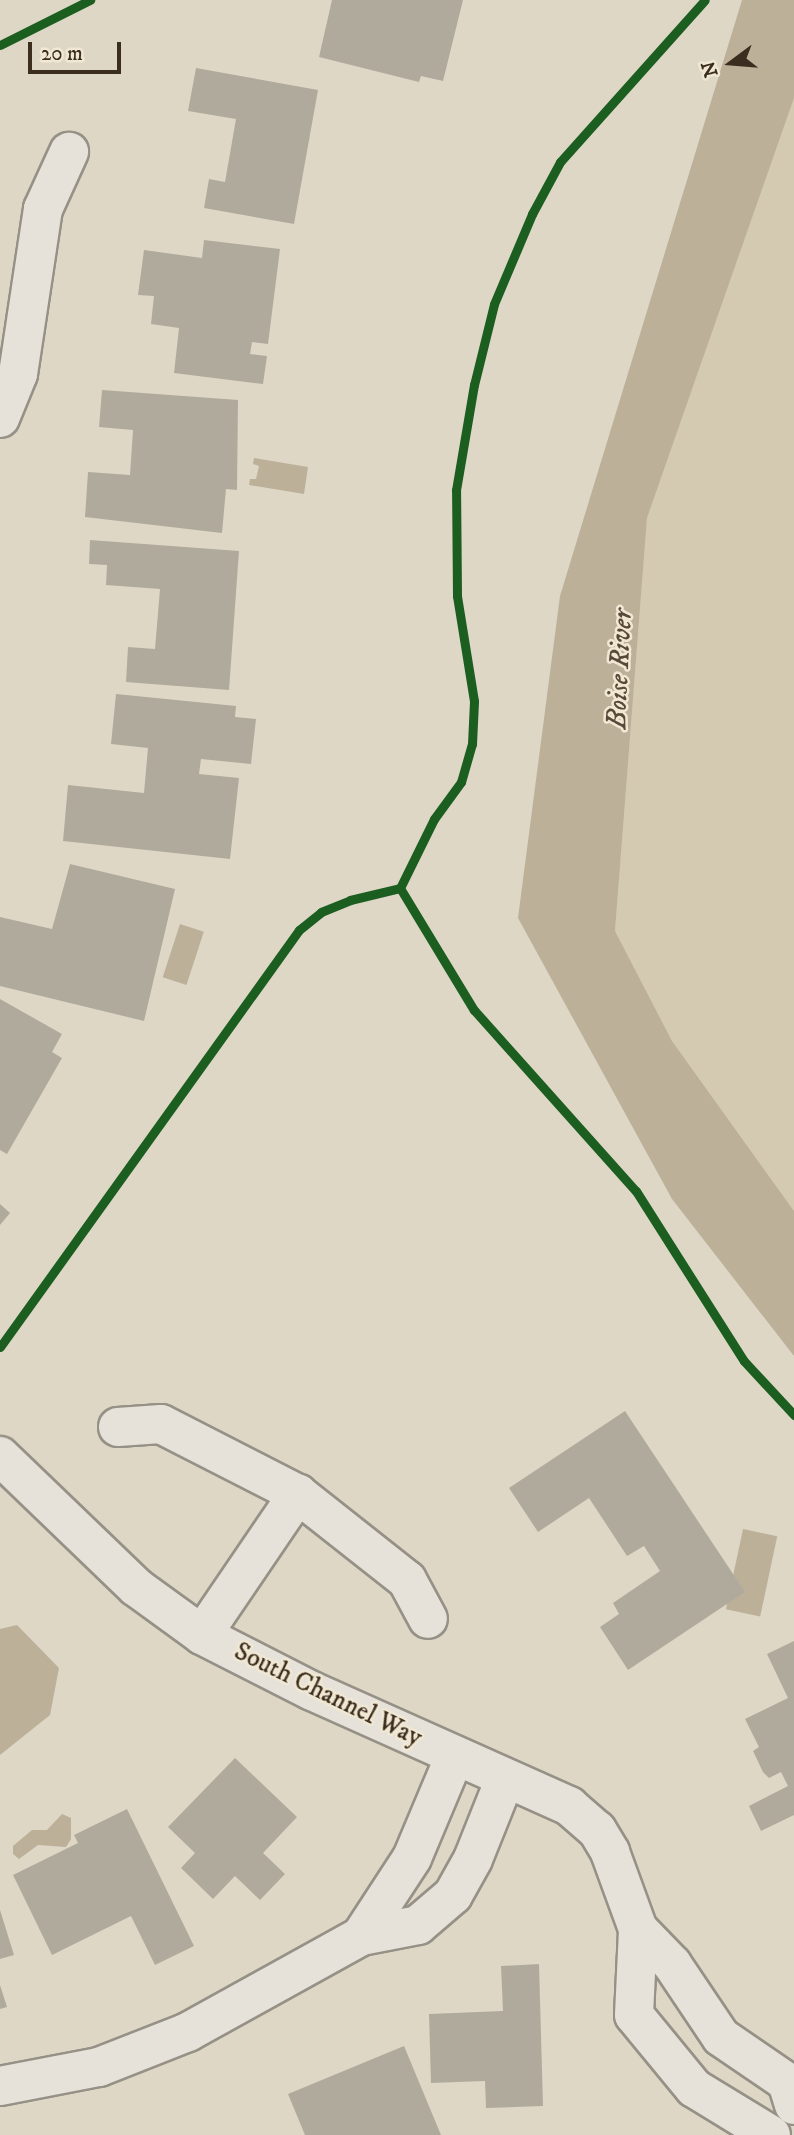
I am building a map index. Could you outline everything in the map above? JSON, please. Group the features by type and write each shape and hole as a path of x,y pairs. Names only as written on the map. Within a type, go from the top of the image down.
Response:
{"street":[{"path":"0,418 18,373 43,209 69,152"},
{"path":"118,1427 161,1424 298,1494 407,1580 428,1619"},
{"name":"South Channel Way","path":"0,1457 136,1587 202,1635 454,1758 569,1806 597,1830 610,1852 638,1928 634,2015 694,2088 774,2135 794,2121"},
{"path":"202,1635 298,1494"},
{"path":"361,1936 412,1858 454,1758"},
{"path":"0,2086 99,2067 188,2032 361,1936 418,1925 453,1895 473,1859 505,1779"},
{"name":"South Channel Way","path":"638,1928 672,1964 721,2036 787,2082 794,2105"}],"path":[{"path":"400,887 474,1010 636,1191 744,1361 794,1415"}],"shaded area":[{"path":"794,98 794,1211 672,1041 615,931 647,518"}],"water":[{"name":"Boise River","path":"742,0 794,0 794,98 647,518 615,931 672,1041 794,1211 794,1356 672,1199 518,918 560,596"},
{"path":"254,458 308,467 304,494 249,485 250,479 256,479 259,466 253,464"},
{"path":"180,924 204,932 186,985 163,977"},
{"path":"743,1529 777,1536 760,1616 726,1609"},
{"path":"17,1625 59,1668 50,1715 0,1755 0,1629"},
{"path":"62,1814 71,1818 71,1839 66,1847 38,1845 19,1859 13,1854 13,1846 32,1830 47,1830"}],"building":[{"path":"332,0 463,0 443,81 421,76 419,82 319,57"},
{"path":"196,68 318,90 294,224 204,208 209,179 225,182 236,119 188,111"},
{"path":"204,240 280,249 268,344 252,342 250,354 267,356 263,384 174,373 179,328 151,324 154,296 138,295 144,250 202,258"},
{"path":"102,390 238,400 237,490 226,489 222,533 85,517 88,472 130,475 133,430 99,427"},
{"path":"90,540 239,551 229,690 126,682 128,647 155,649 160,589 106,585 107,565 89,564"},
{"path":"116,694 236,706 235,717 256,719 251,764 201,759 199,774 239,778 230,859 63,841 68,785 144,793 148,748 111,744"},
{"path":"70,864 175,889 144,1021 0,986 0,917 52,929"},
{"path":"0,999 62,1034 52,1052 62,1058 7,1154 0,1150"},
{"path":"0,1204 10,1213 0,1225"},
{"path":"625,1411 745,1592 628,1670 600,1627 619,1614 613,1603 660,1571 644,1546 627,1556 589,1498 538,1532 509,1488"},
{"path":"794,1641 794,1815 761,1831 749,1806 788,1786 781,1772 769,1778 763,1772 753,1751 759,1747 745,1719 788,1698 767,1654"},
{"path":"235,1758 297,1817 263,1853 285,1874 260,1900 235,1876 213,1899 181,1868 195,1853 168,1827"},
{"path":"127,1809 194,1946 155,1965 131,1916 52,1955 13,1875 78,1843 74,1835"},
{"path":"0,1910 14,1955 0,1959"},
{"path":"539,1964 543,2106 486,2108 485,2081 431,2083 429,2014 503,2011 501,1966"},
{"path":"0,1985 7,2007 0,2009"},
{"path":"404,2046 441,2135 305,2135 288,2094"}],"cycle path":[{"path":"0,45 90,0"},
{"path":"0,1347 299,930 321,912 350,900 400,888 434,819 461,782 472,744 474,701 457,596 456,490 474,385 494,304 532,214 560,162 705,0"},
{"path":"400,888 474,1010 636,1191 744,1361 794,1415"}]}
